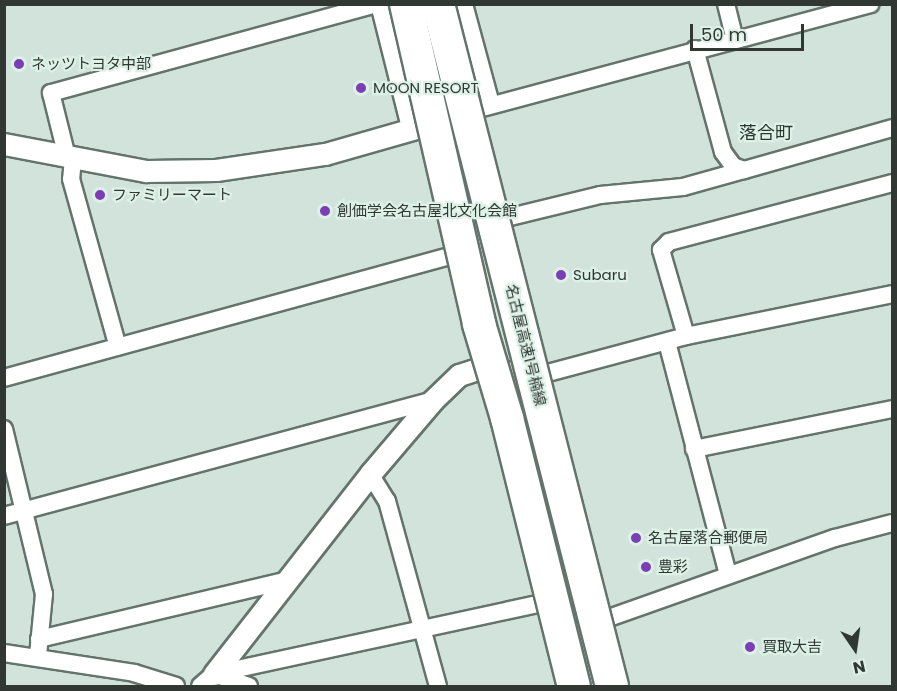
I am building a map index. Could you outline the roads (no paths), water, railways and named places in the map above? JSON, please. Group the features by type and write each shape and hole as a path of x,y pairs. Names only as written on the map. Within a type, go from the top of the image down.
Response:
{"highway":[{"path":"406,4 479,324 507,418 574,687"},
{"path":"419,4 517,388 543,445 560,458 583,542 589,550"},
{"name":"名古屋高速1号楠線","path":"438,4 612,687"},
{"path":"507,418 535,473 590,687"}],"street":[{"path":"118,347 51,93 377,4 419,128"},
{"path":"464,4 491,104"},
{"path":"726,4 735,39"},
{"path":"4,144 146,171 216,170 326,154 419,128 491,104 735,39 818,11 871,4"},
{"path":"695,49 723,152 733,166 744,170"},
{"path":"506,218 600,195 683,187 892,128"},
{"path":"686,336 661,250 669,242 892,183"},
{"path":"4,378 461,253"},
{"path":"207,680 370,474 433,400 459,375 484,368 544,374 686,336 892,294"},
{"path":"667,342 728,575"},
{"path":"4,516 433,400"},
{"path":"694,449 892,409"},
{"path":"4,429 44,594 39,647"},
{"path":"370,474 387,501 424,629 438,687"},
{"path":"603,620 835,538 892,523"},
{"path":"4,653 39,647 288,580"},
{"path":"207,680 546,602"},
{"path":"39,647 176,687"},
{"path":"207,680 249,687"}],"place":[{"name":"ネッツトヨタ中部","path":"19,64"},
{"name":"MOON RESORT","path":"361,88"},
{"name":"ファミリーマート","path":"100,195"},
{"name":"創価学会名古屋北文化会館","path":"325,211"},
{"name":"Subaru","path":"561,275"},
{"name":"名古屋落合郵便局","path":"636,538"},
{"name":"豊彩","path":"646,567"},
{"name":"買取大吉","path":"750,647"}],"district":[{"name":"落合町","path":"766,133"}]}
